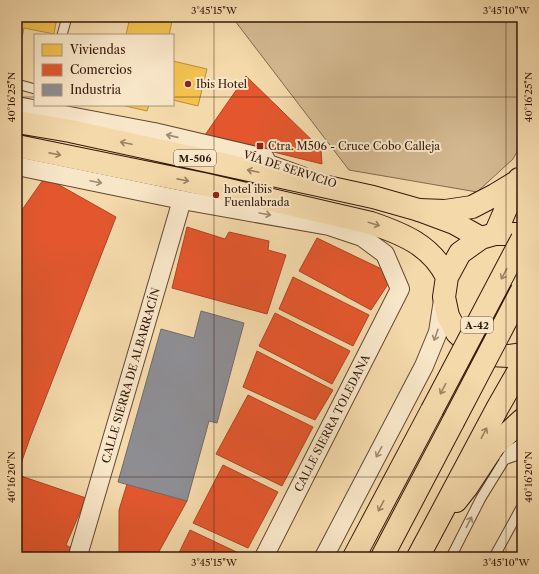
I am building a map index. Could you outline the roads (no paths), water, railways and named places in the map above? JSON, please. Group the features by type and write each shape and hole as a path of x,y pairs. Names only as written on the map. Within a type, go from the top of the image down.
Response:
{"main road":[{"name":"M-506","path":"17,122 70,131 373,197 419,210 488,236 522,235"},
{"name":"M-506","path":"17,146 203,184 332,220 378,226 397,232 414,241 427,251 442,267 448,316 458,333 472,347 490,355 509,356 522,354"},
{"path":"419,210 445,211 472,207 495,195 520,177"},
{"path":"445,287 460,253 488,236 520,177"},
{"name":"A-42","path":"354,557 522,239"},
{"name":"A-42","path":"382,557 459,422 522,290"},
{"path":"396,557 459,422 522,317"},
{"path":"418,557 494,414 522,365"},
{"path":"432,530 467,487 494,446 522,420"}],"street":[{"name":"VÍA DE SERVICIO","path":"17,106 44,108 265,158"},
{"path":"17,166 182,200 332,220"},
{"name":"CALLE SIERRA DE ALBARRACÍN","path":"79,552 182,200"},
{"name":"CALLE SIERRA TOLEDANA","path":"264,557 400,289 385,254 362,237 332,220"},
{"path":"324,557 424,366 438,332 445,287"}],"lane":[{"path":"62,34 67,17"},
{"path":"17,84 34,89"},
{"name":"VÍA DE SERVICIO","path":"265,158 373,197"},
{"path":"451,557 481,498 504,460 510,451 522,443"},
{"path":"504,460 518,455 522,458"},
{"path":"467,487 494,477"},
{"path":"494,557 522,506"}],"place":[{"name":"Ibis Hotel","path":"188,84"},
{"name":"Ctra. M506 - Cruce Cobo Calleja","path":"260,146"},
{"name":"hotel ibis Fuenlabrada","path":"216,195"}]}
